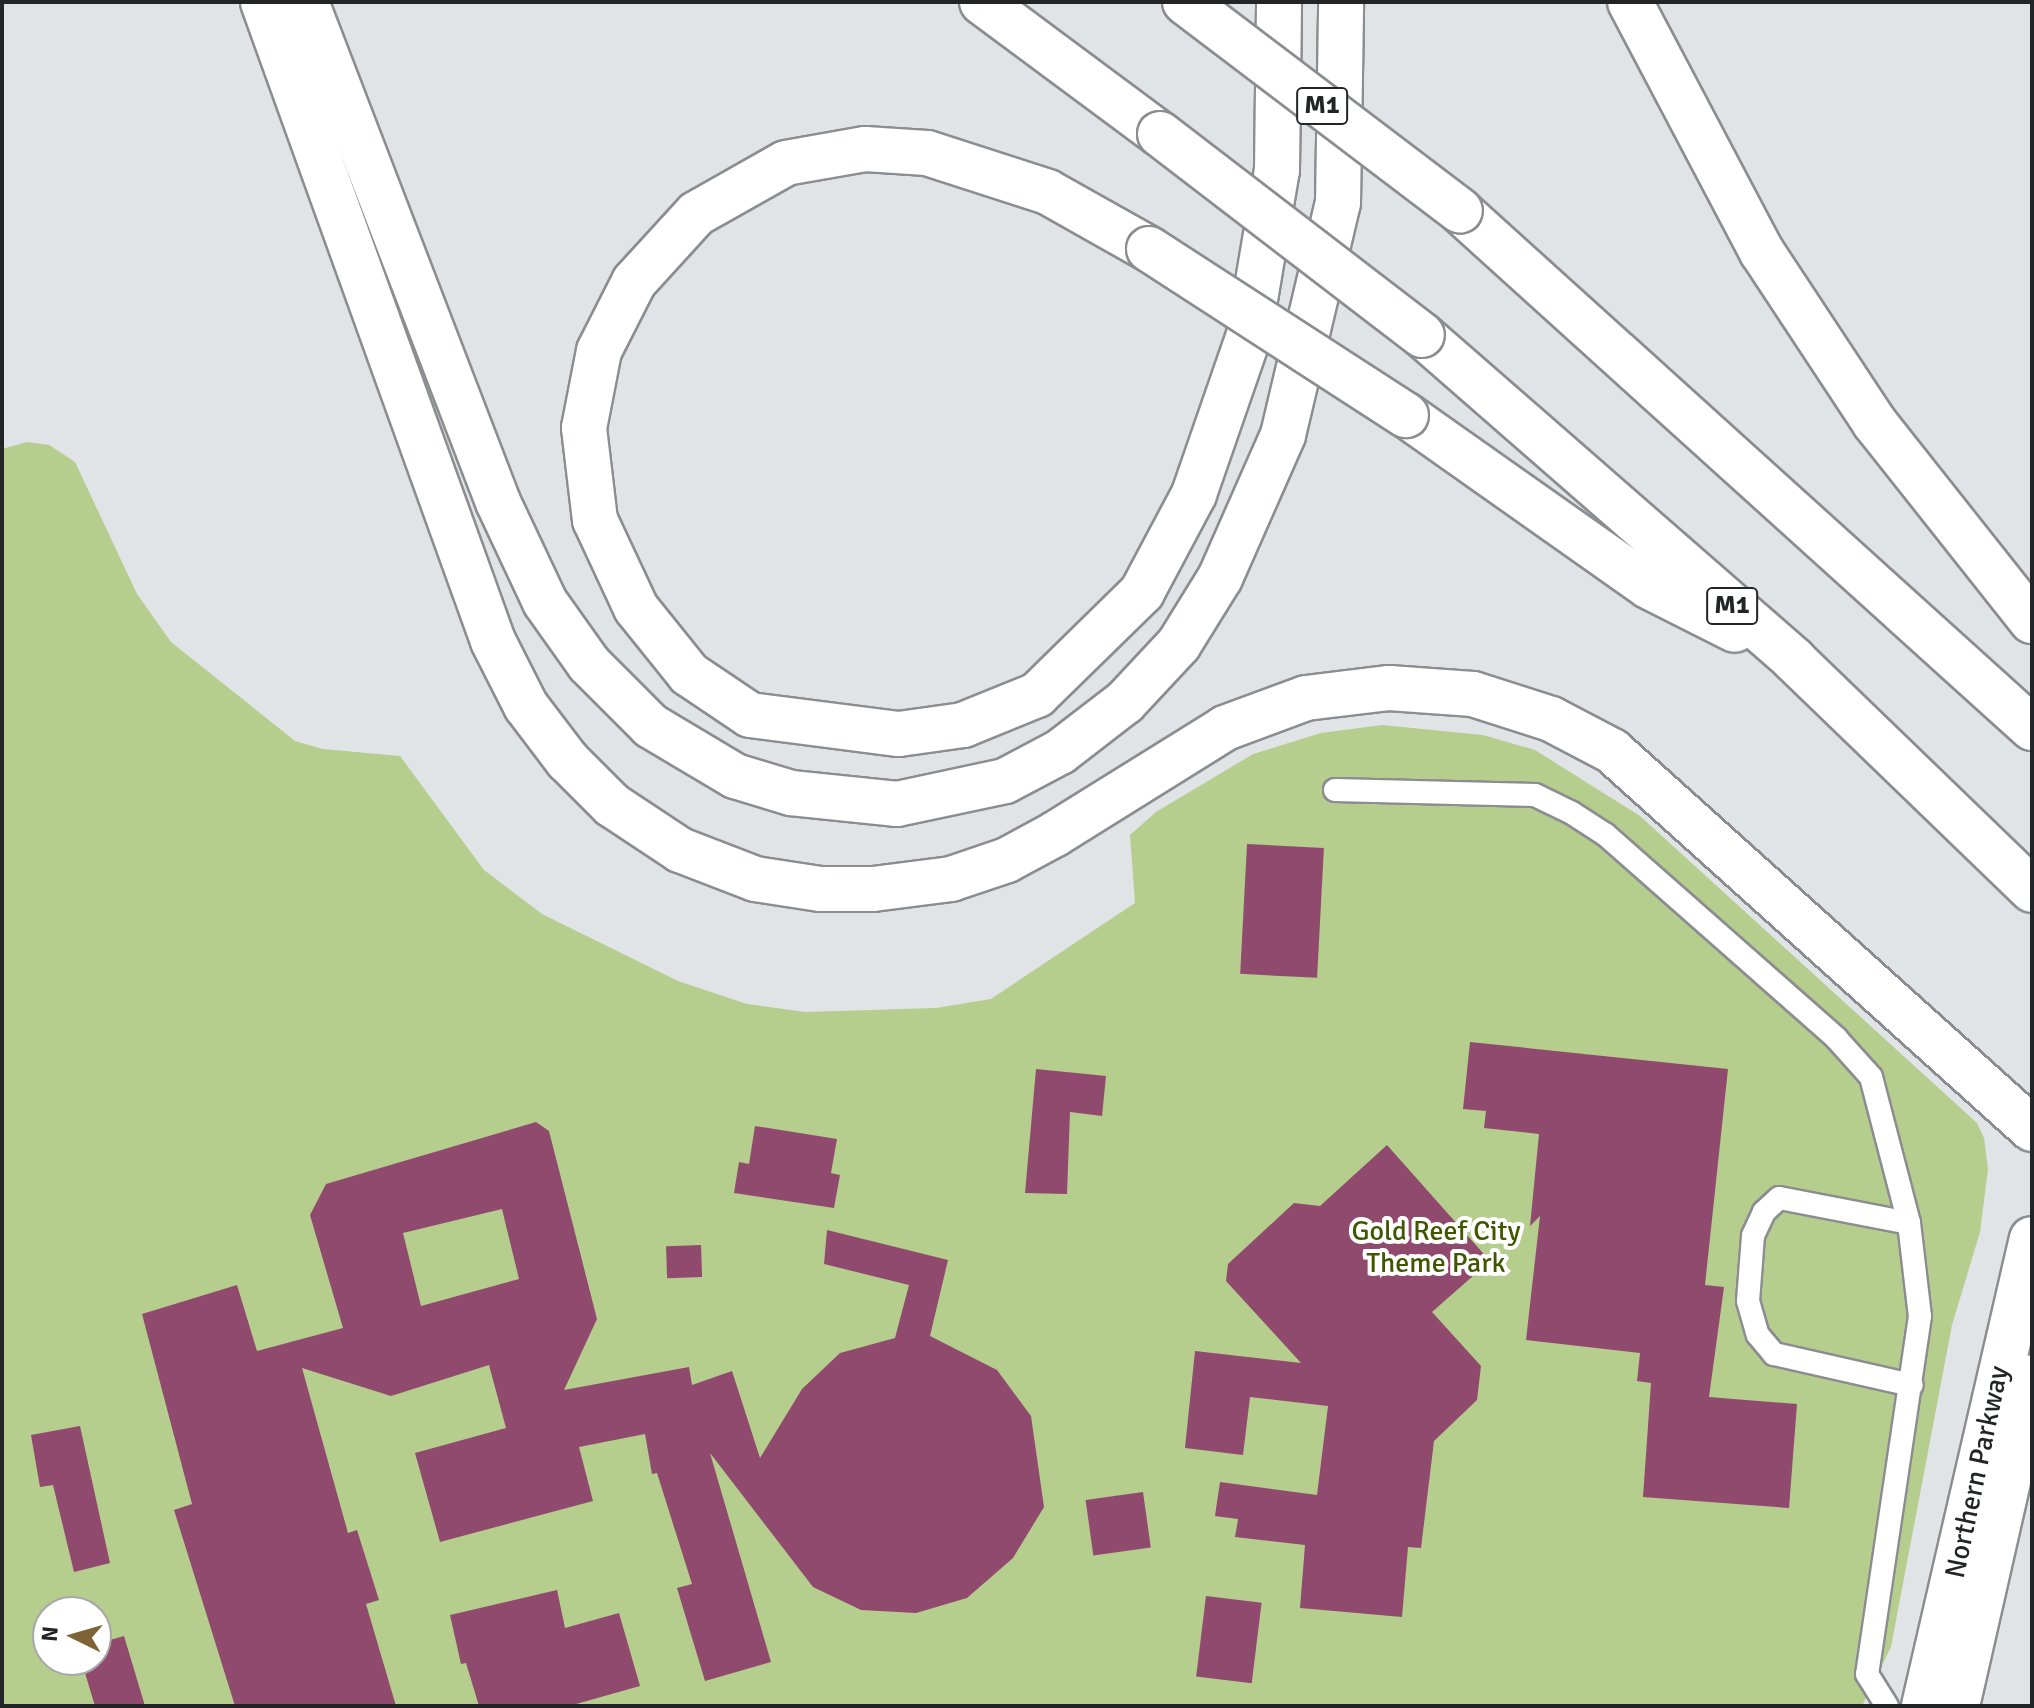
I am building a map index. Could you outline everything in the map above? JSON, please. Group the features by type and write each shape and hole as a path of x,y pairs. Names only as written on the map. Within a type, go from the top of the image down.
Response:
{"main road":[{"path":"263,2 493,641 526,706 567,760 612,805 680,850 755,879 820,889 873,889 951,879 1007,860 1055,834 1225,728 1306,698 1389,688 1473,694 1551,719 1612,751 2032,1129"},
{"path":"306,2 498,502 545,602 589,664 651,726 735,776 791,793 897,804 1005,781 1060,752 1125,702 1168,655 1220,578 1283,435 1338,203 1341,2"},
{"name":"M1","path":"982,2 1422,335 1794,660 2032,890"},
{"name":"M1","path":"1185,2 1460,211 2032,728"},
{"path":"1279,2 1277,170 1249,335 1194,494 1142,592 1037,695 963,725 899,734 750,715 689,674 636,608 595,520 584,428 599,351 634,282 696,214 786,163 865,149 927,153 1048,192 1149,249 1406,415 1648,586 1794,660"},
{"path":"1630,2 1762,252 1874,422 2032,621"},
{"name":"Northern Parkway","path":"1924,1706 2032,1239"},
{"name":"Northern Parkway","path":"1957,1706 2032,1377"}],"lane":[{"path":"1335,790 1535,795 1606,835 1836,1038 1871,1077 1909,1223 1920,1316 1867,1674 1887,1706"},
{"path":"1909,1223 1779,1198 1764,1212 1753,1236 1748,1301 1758,1335 1774,1354 1912,1385"}],"green space":[{"name":"Gold Reef City Theme Park","path":"27,442 49,445 75,462 137,594 171,642 295,741 323,749 400,756 484,870 542,914 678,981 747,1004 805,1012 936,1008 991,999 1135,903 1130,835 1156,812 1253,754 1321,733 1382,725 1483,735 1535,750 1640,816 1977,1123 1984,1138 1988,1169 1980,1232 1952,1325 1891,1647 1862,1706 2,1706 2,449"}],"building":[{"path":"1247,844 1324,848 1317,978 1240,974"},
{"path":"1470,1042 1728,1069 1705,1285 1724,1287 1709,1397 1797,1404 1789,1508 1643,1497 1651,1383 1637,1381 1640,1353 1526,1340 1540,1216 1530,1226 1539,1134 1484,1128 1486,1111 1463,1109"},
{"path":"1036,1069 1106,1076 1102,1116 1070,1112 1067,1194 1025,1193"},
{"path":"536,1122 549,1131 597,1319 564,1390 689,1367 692,1385 732,1371 760,1458 802,1389 840,1353 895,1338 909,1285 824,1264 827,1230 948,1260 930,1336 997,1370 1031,1416 1044,1507 1013,1558 967,1598 916,1613 861,1610 813,1587 710,1453 771,1662 705,1681 677,1588 692,1584 657,1473 652,1474 645,1434 579,1447 593,1501 440,1542 415,1453 506,1428 489,1365 391,1396 302,1368 348,1533 357,1530 379,1600 366,1604 396,1706 235,1706 174,1510 192,1504 142,1314 237,1285 257,1351 343,1328 310,1215 326,1184","holes":["502,1209 519,1279 421,1306 403,1233"]},
{"path":"755,1126 837,1139 831,1173 840,1175 834,1208 734,1193 739,1162 749,1164"},
{"path":"1387,1145 1490,1261 1432,1312 1481,1366 1477,1400 1434,1441 1421,1548 1408,1547 1402,1617 1300,1608 1305,1545 1235,1537 1238,1519 1215,1516 1220,1482 1317,1495 1328,1406 1250,1397 1243,1455 1185,1448 1195,1351 1301,1363 1226,1281 1228,1264 1294,1203 1320,1206"},
{"path":"701,1245 702,1277 667,1278 666,1246"},
{"path":"80,1426 110,1563 74,1572 53,1485 40,1487 31,1435"},
{"path":"1143,1492 1151,1547 1093,1556 1086,1500"},
{"path":"557,1590 565,1628 619,1613 640,1686 569,1706 479,1706 466,1663 461,1664 450,1615"},
{"path":"1206,1596 1262,1603 1252,1683 1196,1676"},
{"path":"124,1636 145,1706 95,1706 86,1676 112,1676 112,1639"}]}
